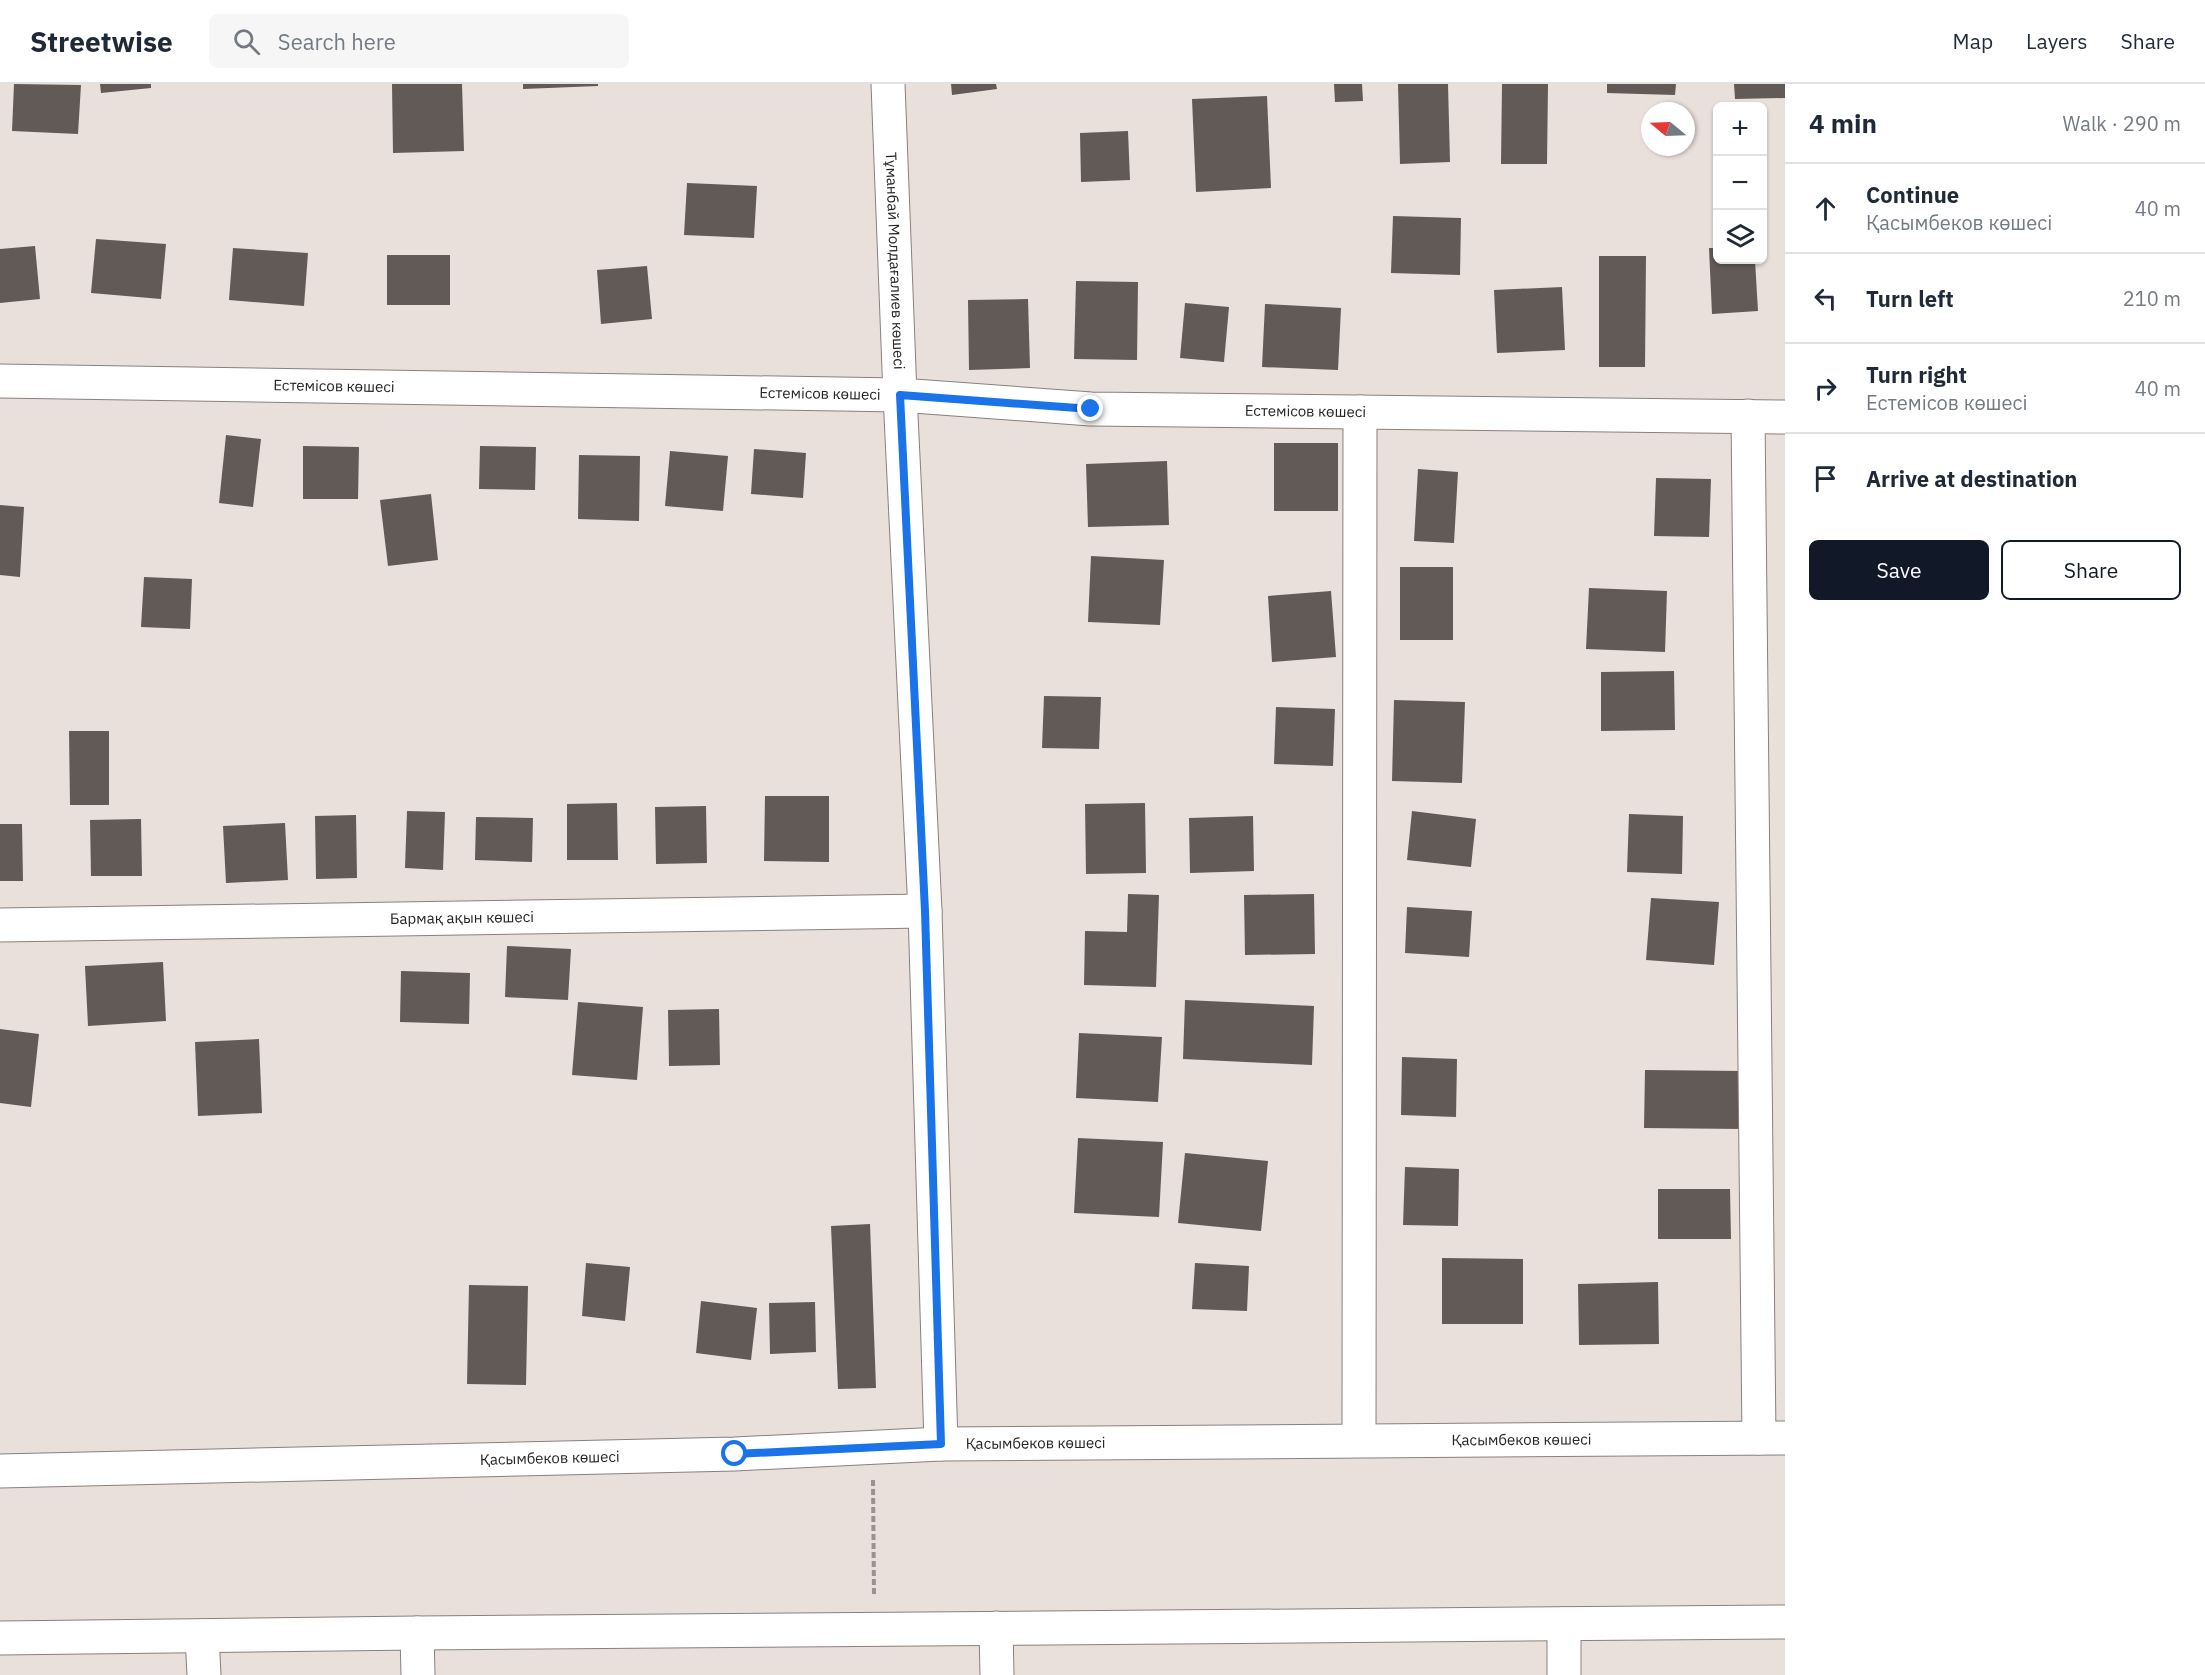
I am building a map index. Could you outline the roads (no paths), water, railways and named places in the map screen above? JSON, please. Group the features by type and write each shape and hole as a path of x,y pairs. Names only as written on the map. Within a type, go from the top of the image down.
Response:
{"street":[{"name":"Тұманбай Молдағалиев көшесі","path":"888,84 900,395 925,911 941,1444"},
{"name":"Естемісов көшесі","path":"0,381 900,395 1091,409 1785,417"},
{"path":"1359,1440 1360,412"},
{"path":"1748,416 1772,1438"},
{"name":"Бармақ ақын көшесі","path":"0,925 925,911"},
{"name":"Қасымбеков көшесі","path":"0,1471 735,1454 941,1444 1772,1438"},
{"path":"0,1638 1785,1622"},
{"path":"1564,1624 1564,1675"},
{"path":"996,1628 997,1675"},
{"path":"417,1633 418,1675"},
{"path":"202,1636 204,1675"}]}
